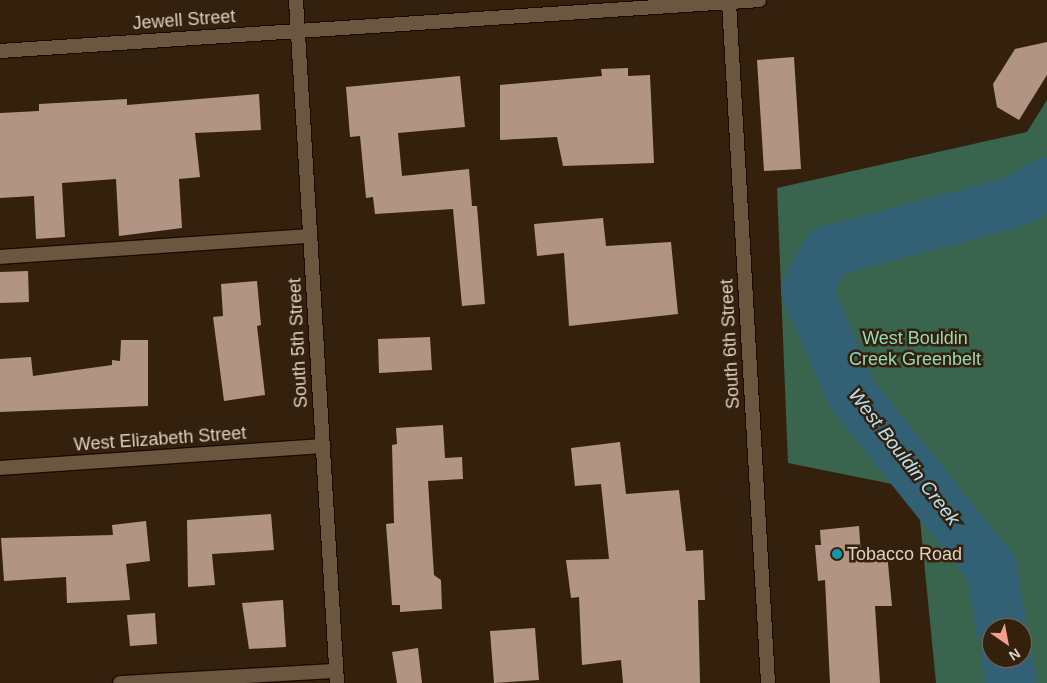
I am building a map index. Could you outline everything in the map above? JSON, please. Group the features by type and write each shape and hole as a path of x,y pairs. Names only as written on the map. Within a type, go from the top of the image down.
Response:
{"street":[{"name":"South 5th Street","path":"296,0 337,677"},
{"name":"Jewell Street","path":"0,51 759,0"},
{"name":"South 6th Street","path":"729,2 768,683"},
{"path":"0,257 310,236"},
{"name":"West Elizabeth Street","path":"0,468 323,446"},
{"path":"120,683 337,677"}],"green space":[{"name":"West Bouldin Creek Greenbelt","path":"1047,100 1047,683 936,683 917,489 788,463 777,188 1027,132"}],"building":[{"path":"1047,42 1047,75 1019,120 997,107 993,84 1015,49"},
{"path":"794,57 801,169 764,171 757,60"},
{"path":"628,68 628,76 650,75 654,163 563,166 557,137 500,140 500,85 602,76 601,69"},
{"path":"460,76 465,127 398,133 402,176 469,169 472,206 477,206 485,304 462,306 453,209 375,214 373,197 366,198 360,136 350,137 346,87"},
{"path":"259,94 261,130 195,133 200,177 179,179 182,228 119,236 116,179 62,183 65,237 36,239 34,196 0,198 0,113 39,111 39,104 127,99 127,105"},
{"path":"603,218 606,246 671,242 678,314 569,326 564,253 537,256 534,224"},
{"path":"28,271 29,302 0,303 0,272"},
{"path":"257,281 261,325 257,326 265,395 224,401 213,317 223,316 221,284"},
{"path":"430,337 432,370 379,373 378,339"},
{"path":"121,340 148,340 148,406 0,412 0,359 31,357 33,376 112,365 112,360 120,361"},
{"path":"443,425 445,458 462,457 463,479 428,481 434,575 441,580 442,609 400,612 400,605 392,605 386,524 394,523 392,445 397,444 396,428"},
{"path":"620,442 626,494 679,490 686,551 703,550 705,600 698,600 700,683 623,683 621,660 582,665 579,597 571,598 566,560 609,559 601,484 575,486 571,448"},
{"path":"271,514 274,550 212,554 215,585 188,587 187,520"},
{"path":"146,521 150,561 126,564 130,600 67,603 66,577 4,581 1,538 113,535 112,525"},
{"path":"859,526 861,555 887,553 892,606 875,606 880,683 830,683 825,580 818,581 815,545 821,545 820,530"},
{"path":"283,600 286,647 249,649 242,603"},
{"path":"155,613 157,644 130,646 127,615"},
{"path":"535,628 539,680 494,683 490,631"},
{"path":"418,648 422,683 397,683 392,652"}],"waterway":[{"name":"West Bouldin Creek","path":"999,618 991,568 851,393 806,289 827,251 1016,201 1047,182"},
{"name":"West Bouldin Creek","path":"1008,668 1011,683"}],"place":[{"name":"Tobacco Road","path":"837,554"}]}
